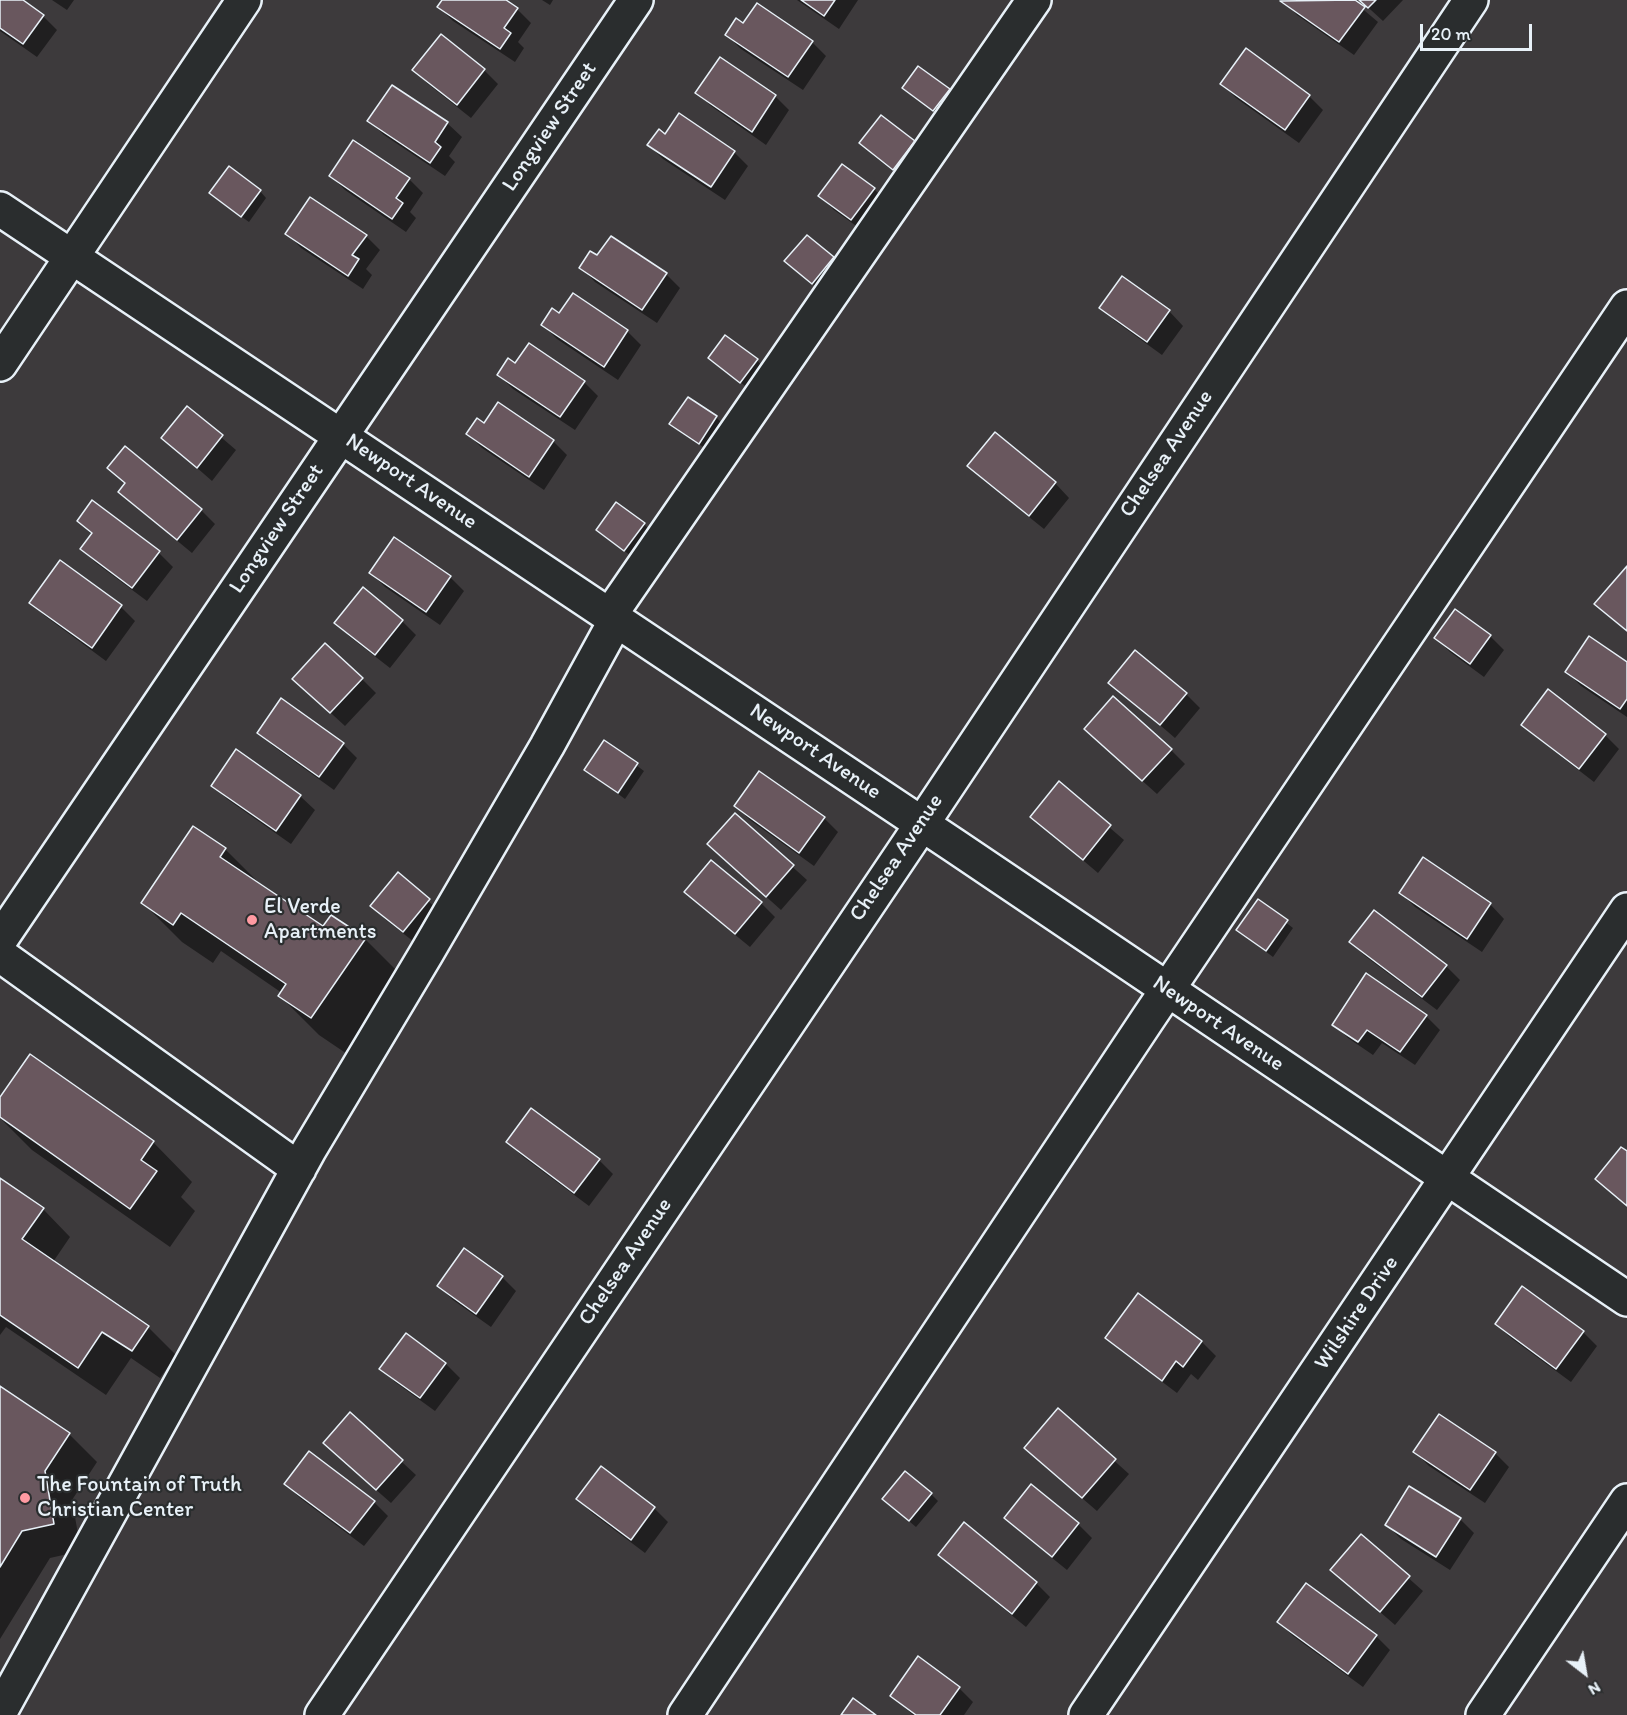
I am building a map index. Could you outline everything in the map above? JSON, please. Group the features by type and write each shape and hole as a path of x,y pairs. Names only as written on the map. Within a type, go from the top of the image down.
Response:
{"street":[{"path":"0,364 244,0"},
{"name":"Longview Street","path":"0,940 636,0"},
{"path":"0,1712 298,1169 530,776 613,617 1034,0"},
{"name":"Chelsea Avenue","path":"322,1715 922,824 1471,0"},
{"name":"Newport Avenue","path":"0,209 922,824 1627,1299"},
{"path":"685,1715 1168,990 1627,308"},
{"name":"Wilshire Drive","path":"1086,1715 1627,910"},
{"path":"0,955 298,1169"},
{"path":"1483,1715 1627,1501"}],"building":[{"path":"0,0 23,0 44,15 23,44 0,28"},
{"path":"442,0 506,0 518,8 504,28 511,33 500,49 437,7"},
{"path":"801,0 835,0 824,16"},
{"path":"1355,0 1365,7 1339,42 1280,1"},
{"path":"1359,0 1376,0 1368,8"},
{"path":"757,3 813,41 788,77 725,35 736,18 743,23"},
{"path":"441,34 485,69 457,105 412,70"},
{"path":"1246,48 1310,95 1285,130 1220,84"},
{"path":"720,57 776,95 752,132 695,93"},
{"path":"918,66 950,89 933,111 902,88"},
{"path":"392,85 448,122 435,142 441,147 430,163 367,121"},
{"path":"679,113 735,151 711,187 647,145 659,129 665,134"},
{"path":"881,115 915,141 893,170 859,143"},
{"path":"353,140 410,178 396,198 403,203 392,219 329,176"},
{"path":"842,164 875,188 851,220 818,196"},
{"path":"229,166 261,190 241,217 209,193"},
{"path":"310,197 367,235 352,255 359,259 348,276 285,234"},
{"path":"807,235 834,257 812,284 784,261"},
{"path":"611,236 667,273 642,310 579,268 590,251 597,255"},
{"path":"1122,276 1170,310 1147,342 1099,308"},
{"path":"573,293 628,330 604,367 541,325 552,308 559,313"},
{"path":"725,335 758,359 740,383 708,358"},
{"path":"529,343 585,381 560,417 497,375 508,358 515,363"},
{"path":"688,397 717,416 699,444 669,424"},
{"path":"498,402 554,440 529,477 466,434 477,418 484,423"},
{"path":"187,406 223,435 197,468 161,438"},
{"path":"995,432 1056,482 1029,516 967,466"},
{"path":"125,446 202,509 177,540 118,492 125,483 107,468"},
{"path":"92,500 160,551 132,588 80,549 92,533 77,521"},
{"path":"616,502 645,523 624,551 596,530"},
{"path":"394,537 451,576 426,612 369,573"},
{"path":"60,560 122,605 92,648 29,603"},
{"path":"1627,566 1627,631 1594,604"},
{"path":"363,587 403,620 375,655 334,623"},
{"path":"1455,609 1491,635 1470,664 1434,638"},
{"path":"1589,636 1627,662 1627,699 1620,709 1565,672"},
{"path":"325,643 363,678 330,713 292,679"},
{"path":"1135,650 1187,693 1160,725 1108,683"},
{"path":"1548,689 1606,734 1579,769 1521,725"},
{"path":"1113,696 1172,749 1142,781 1084,729"},
{"path":"281,698 344,743 319,777 257,733"},
{"path":"604,740 638,763 618,793 584,770"},
{"path":"236,749 301,795 276,831 211,786"},
{"path":"759,771 825,817 799,853 734,806"},
{"path":"1059,781 1111,825 1083,860 1030,817"},
{"path":"735,813 794,865 766,897 707,844"},
{"name":"El Verde Apartments","path":"193,826 226,848 220,857 323,926 331,915 366,938 311,1018 278,996 286,984 181,913 173,925 141,903"},
{"path":"1423,857 1491,903 1467,939 1399,893"},
{"path":"711,860 762,902 735,934 684,892"},
{"path":"398,872 430,899 403,932 370,906"},
{"path":"1258,899 1288,920 1266,951 1236,930"},
{"path":"1374,910 1447,965 1422,997 1349,942"},
{"path":"1366,973 1427,1015 1400,1052 1367,1030 1358,1042 1332,1025"},
{"path":"30,1054 154,1141 141,1160 157,1171 130,1209 0,1117 0,1097"},
{"path":"531,1108 600,1159 574,1193 506,1142"},
{"path":"1621,1147 1627,1151 1627,1206 1595,1179"},
{"path":"0,1178 44,1208 22,1239 149,1326 132,1351 102,1332 78,1368 0,1315"},
{"path":"464,1248 503,1276 476,1314 437,1286"},
{"path":"1522,1286 1584,1331 1556,1369 1495,1324"},
{"path":"1138,1293 1202,1341 1183,1367 1176,1361 1162,1381 1105,1338"},
{"path":"406,1333 446,1363 420,1398 379,1369"},
{"name":"The Fountain of Truth Christian Center","path":"0,1386 70,1433 45,1471 54,1524 22,1531 0,1567"},
{"path":"1058,1408 1116,1459 1082,1498 1024,1448"},
{"path":"350,1412 403,1460 376,1490 323,1443"},
{"path":"1439,1414 1496,1452 1470,1490 1413,1452"},
{"path":"309,1451 375,1501 350,1533 284,1484"},
{"path":"601,1466 655,1507 631,1540 576,1499"},
{"path":"905,1471 932,1493 909,1521 882,1499"},
{"path":"1031,1484 1079,1523 1052,1557 1004,1518"},
{"path":"1409,1486 1461,1518 1436,1557 1385,1525"},
{"path":"964,1522 1037,1582 1012,1614 938,1555"},
{"path":"1361,1534 1410,1576 1380,1612 1330,1570"},
{"path":"1306,1583 1377,1635 1348,1674 1277,1622"},
{"path":"918,1656 960,1687 940,1715 916,1715 890,1696"},
{"path":"853,1698 876,1715 841,1715"}],"place":[{"name":"El Verde Apartments","path":"252,920"},
{"name":"The Fountain of Truth Christian Center","path":"25,1498"}]}
